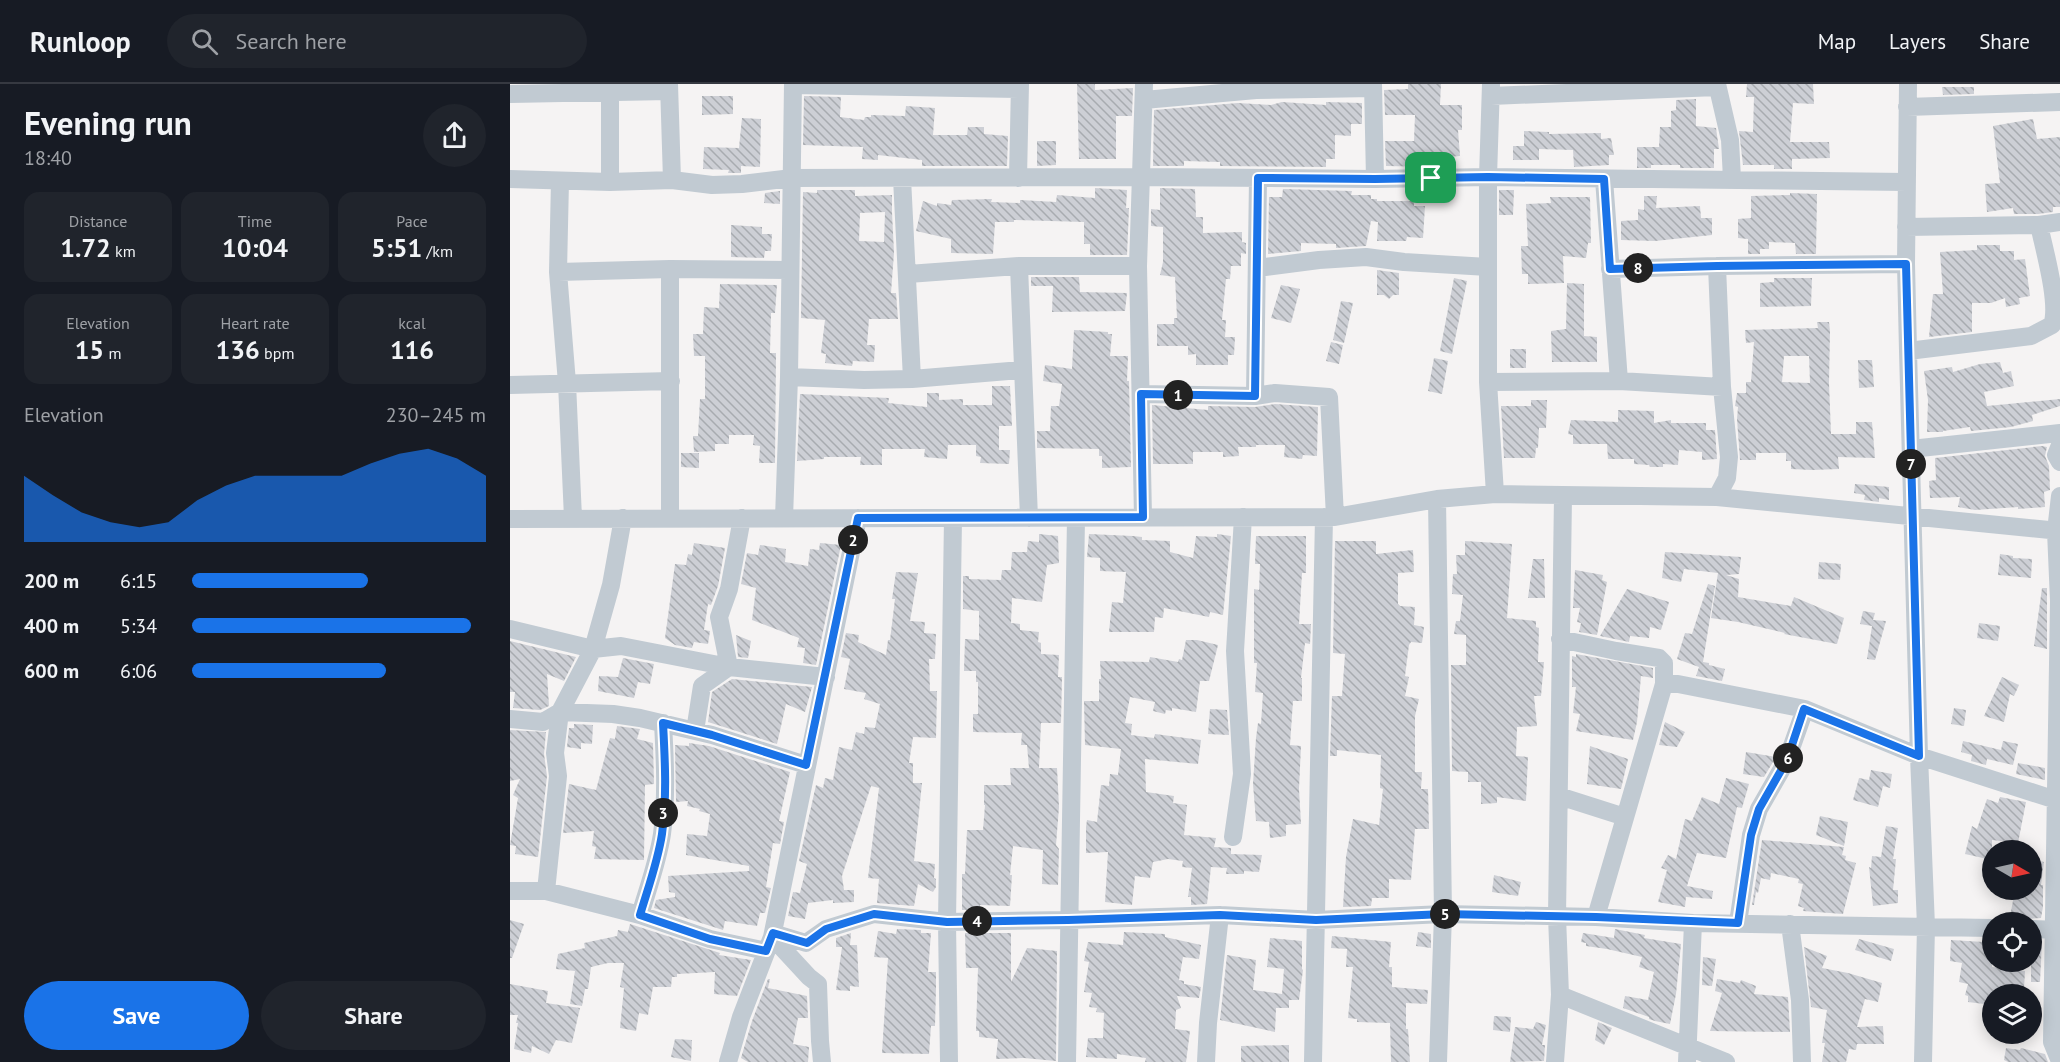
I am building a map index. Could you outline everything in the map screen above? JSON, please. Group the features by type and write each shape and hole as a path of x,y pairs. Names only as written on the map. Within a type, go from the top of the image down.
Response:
{"street":[{"path":"1908,84 1906,264 1919,756 1926,926 1923,1062"},
{"path":"784,518 789,377 793,85 1020,86 1018,178"},
{"path":"1495,494 1488,382 1488,177 1491,90 1717,85 1730,140 1732,179"},
{"path":"1143,517 1138,266 1144,92 1256,87 1373,86 1375,179"},
{"path":"510,94 561,89 609,92 669,87 672,180"},
{"path":"609,92 610,182"},
{"path":"1907,107 2060,102"},
{"path":"510,179 610,182 672,180 712,185 792,178 1142,177 1375,179 1488,177 1906,183"},
{"path":"902,178 912,379"},
{"path":"1255,396 1258,178"},
{"path":"1604,179 1619,381"},
{"path":"560,181 558,272 567,383 573,518"},
{"path":"1906,227 2039,225 2060,222"},
{"path":"1908,351 2031,336 2052,325 2058,314 2039,225"},
{"path":"1257,268 1366,257 1404,262 1488,267"},
{"path":"1610,269 1906,264"},
{"path":"908,273 1019,266 1138,266"},
{"path":"1019,266 1029,518"},
{"path":"1717,266 1722,387 1728,457 1727,478 1717,497"},
{"path":"558,272 670,269 789,270"},
{"path":"670,269 670,518"},
{"path":"789,377 912,379 1022,370"},
{"path":"510,385 671,381"},
{"path":"1488,382 1619,381 1722,387"},
{"path":"1141,394 1255,396 1275,393 1329,397 1329,517 1313,1062"},
{"path":"1911,449 2060,433"},
{"path":"2060,445 2056,455 2060,462"},
{"path":"510,519 1329,517 1437,499 1495,494 1717,497 2058,531"},
{"path":"1554,1062 1560,995 1557,916 1563,496"},
{"path":"2059,1060 2052,1042 2056,930 2060,496"},
{"path":"1437,499 1443,914 1438,1062"},
{"path":"1233,837 1242,774 1235,651 1243,517"},
{"path":"546,891 558,776 555,753 560,712 593,649 611,585 623,518"},
{"path":"729,667 719,617 729,589 742,518"},
{"path":"728,1062 741,1017 770,940 858,518"},
{"path":"949,1062 947,922 953,518"},
{"path":"1066,1062 1076,518"},
{"path":"510,629 593,649 621,646 729,667 826,677"},
{"path":"1560,639 1659,658 1664,663 1664,684 1596,917"},
{"path":"695,731 702,686 729,667"},
{"path":"1664,684 1678,684 1804,709 1919,756 2056,800"},
{"path":"1738,923 1751,835 1759,809 1787,760 1804,709"},
{"path":"510,719 543,722 560,712 613,714 695,731 806,765"},
{"path":"640,915 662,835 666,771 663,723"},
{"path":"1559,796 1625,816"},
{"path":"510,891 546,891 640,915 710,939 807,943 826,929 874,914 947,922 1220,915 1316,920 1443,914 1596,917 1693,923 1982,928"},
{"path":"1206,1062 1220,915"},
{"path":"1687,1055 1693,923"},
{"path":"1790,924 1800,1000 1802,1062"},
{"path":"770,940 818,984 822,1062"},
{"path":"1560,995 1687,1055 1726,1062"}],"building":[{"path":"1077,84 1095,84 1095,90 1133,88 1132,116 1116,116 1116,159 1079,159"},
{"path":"1408,84 1441,84 1440,105 1462,105 1462,130 1458,130 1460,156 1436,158 1436,167 1386,166 1385,141 1414,141 1415,115 1385,115 1384,90 1408,89"},
{"path":"1747,84 1813,84 1814,104 1793,103 1790,142 1829,142 1830,158 1792,159 1792,169 1774,169 1774,165 1743,165 1739,131 1753,132 1754,97 1746,97"},
{"path":"1942,87 1974,87 1974,94 1943,95"},
{"path":"702,96 733,96 733,114 702,115"},
{"path":"804,96 841,97 840,117 864,120 865,117 871,117 871,115 905,116 906,106 935,108 933,135 967,135 968,127 984,127 984,134 1008,136 1007,166 922,166 922,160 878,155 878,160 862,159 863,147 803,145"},
{"path":"1696,99 1696,126 1716,128 1719,149 1714,149 1714,168 1651,165 1651,168 1637,168 1637,147 1659,147 1660,127 1671,127 1671,111 1676,110 1676,100"},
{"path":"1282,102 1326,105 1326,102 1362,103 1362,124 1351,124 1351,136 1335,135 1335,159 1326,159 1326,167 1220,166 1220,162 1184,161 1184,166 1153,166 1154,110 1238,103 1271,105"},
{"path":"742,118 761,119 760,167 741,166 741,173 703,169 704,147 739,148"},
{"path":"2033,119 2037,139 2060,137 2060,207 2053,207 2053,212 2038,214 2014,214 2013,208 1987,212 1985,184 2000,183 1993,126"},
{"path":"1524,131 1549,132 1549,134 1601,133 1601,139 1611,138 1614,155 1609,155 1609,165 1574,167 1573,150 1539,149 1539,160 1513,160 1513,146 1524,146"},
{"path":"1037,141 1056,141 1056,165 1037,166"},
{"path":"1095,188 1127,190 1126,208 1129,208 1127,255 1090,255 1090,244 1084,244 1084,222 1014,220 1014,222 995,222 993,254 951,253 951,239 916,231 923,201 937,206 937,203 951,205 952,200 1056,202 1057,195 1095,198"},
{"path":"1160,188 1195,189 1196,217 1203,217 1203,233 1242,232 1242,242 1246,243 1246,254 1241,253 1241,266 1231,266 1230,279 1226,279 1222,320 1226,320 1225,337 1235,337 1234,355 1228,355 1228,365 1196,365 1196,354 1188,355 1188,346 1157,346 1157,324 1174,324 1174,318 1177,318 1175,277 1160,275 1163,262 1163,227 1151,226 1151,209 1160,210"},
{"path":"1283,189 1352,191 1351,195 1371,195 1371,199 1377,199 1377,201 1414,201 1414,206 1425,206 1423,238 1407,237 1406,241 1377,241 1378,222 1371,221 1366,246 1336,248 1336,244 1301,243 1301,251 1268,254 1269,197 1282,197"},
{"path":"817,190 855,190 855,196 892,195 894,253 891,293 896,293 898,319 869,319 867,345 875,345 874,362 853,361 852,366 825,363 826,354 821,353 825,320 801,318 803,192 817,193","holes":["885,212 884,242 859,241 860,213"]},
{"path":"1499,190 1514,190 1513,215 1499,215"},
{"path":"780,191 780,204 764,203 765,193"},
{"path":"1790,193 1817,194 1816,254 1796,254 1795,243 1769,242 1769,249 1760,249 1760,254 1748,254 1748,239 1738,238 1738,219 1751,218 1751,196 1790,195"},
{"path":"1644,196 1657,196 1656,208 1700,206 1701,218 1712,218 1712,235 1655,241 1621,240 1621,221 1638,220 1638,209 1644,210"},
{"path":"1550,197 1590,197 1591,243 1588,243 1586,258 1563,256 1564,283 1528,284 1528,274 1522,274 1521,246 1528,246 1526,204 1551,203"},
{"path":"731,225 762,227 762,234 772,234 771,251 765,251 764,258 731,257"},
{"path":"1977,245 2000,245 2000,251 2014,251 2014,260 2025,259 2030,296 2019,298 2020,304 2006,307 2005,298 1991,303 1972,303 1972,332 1929,337 1933,294 1943,294 1940,252 1977,250"},
{"path":"1377,270 1399,273 1399,295 1393,295 1389,299 1384,295 1377,295"},
{"path":"1031,277 1079,277 1080,292 1127,293 1125,311 1052,312 1053,286 1031,286"},
{"path":"1454,278 1467,281 1452,354 1440,351"},
{"path":"1774,278 1812,278 1811,306 1760,307 1760,283 1774,282"},
{"path":"1567,283 1584,284 1584,336 1597,337 1597,362 1552,362 1551,331 1566,329"},
{"path":"720,284 777,285 775,313 771,313 770,353 776,353 775,463 759,463 760,446 753,445 754,435 729,435 729,444 715,444 715,451 694,452 693,436 698,436 700,399 705,399 705,356 694,356 693,334 703,334 704,307 719,308"},
{"path":"1281,285 1300,289 1291,323 1271,318"},
{"path":"1341,301 1353,303 1344,343 1333,340"},
{"path":"1817,322 1829,322 1831,434 1856,434 1856,422 1872,422 1875,458 1838,457 1839,469 1812,470 1791,469 1791,461 1786,461 1786,453 1756,453 1756,460 1740,460 1738,407 1735,406 1737,393 1746,393 1746,382 1751,382 1754,342 1746,343 1745,330 1818,328","holes":["1784,356 1809,356 1810,383 1782,382"]},
{"path":"1074,330 1108,332 1112,334 1110,356 1128,356 1131,467 1102,468 1102,456 1099,456 1099,449 1037,448 1037,431 1050,431 1051,406 1059,406 1062,384 1043,381 1045,365 1072,369"},
{"path":"1331,342 1343,345 1339,364 1326,361"},
{"path":"1510,349 1526,349 1526,368 1510,368"},
{"path":"1434,358 1448,361 1442,394 1428,391"},
{"path":"1858,360 1872,360 1874,387 1859,388"},
{"path":"2000,362 2003,373 2011,371 2014,386 1984,392 1987,406 2060,399 2060,406 2032,415 2033,421 2011,427 1971,431 1970,427 1943,432 1927,432 1928,400 1924,371 1952,367 1953,372 1980,364"},
{"path":"992,386 1010,386 1012,426 999,426 999,450 1010,450 1009,464 980,463 981,457 976,456 976,445 948,445 947,459 924,457 925,449 882,449 882,465 860,465 861,457 824,457 824,459 797,461 800,394 889,398 888,403 927,407 927,393 939,393 939,400 963,399 963,405 992,405"},
{"path":"1531,400 1547,400 1546,428 1539,428 1535,458 1504,458 1501,406 1531,406"},
{"path":"1275,404 1318,407 1317,456 1303,455 1302,459 1284,457 1285,445 1256,445 1256,447 1238,447 1239,456 1223,457 1223,452 1193,452 1193,464 1153,464 1152,405 1208,410 1208,406 1255,407"},
{"path":"1618,410 1654,411 1654,423 1671,420 1671,423 1706,423 1706,430 1715,430 1717,459 1702,460 1702,452 1679,450 1678,465 1663,464 1663,467 1650,467 1634,464 1634,459 1608,459 1607,444 1573,444 1573,435 1568,434 1571,420 1618,422"},
{"path":"2047,447 2045,456 2049,466 2050,490 2044,492 2045,507 1975,510 1958,507 1960,497 1930,498 1929,481 1936,480 1935,458"},
{"path":"681,453 699,453 699,468 681,467"},
{"path":"1855,484 1889,487 1889,500 1879,498 1879,502 1864,500 1865,495 1854,493"},
{"path":"1039,534 1058,536 1059,563 1047,565 1042,602 1012,598 1011,623 1020,624 1020,630 1039,632 1038,642 1041,643 1041,654 1059,655 1058,677 1062,677 1061,723 1041,723 1039,768 1057,768 1058,885 1042,884 1043,850 1013,846 1010,906 980,905 980,910 962,910 962,874 965,874 967,830 983,830 984,785 1011,785 1010,768 1029,768 1027,745 1021,745 1022,733 973,732 973,714 978,714 978,682 976,682 976,671 964,671 965,639 979,640 979,611 963,609 963,576 969,576 969,579 1001,580 1002,570 1011,570 1012,552 1027,552 1028,541 1039,542"},
{"path":"1089,534 1170,541 1170,552 1193,558 1196,536 1217,537 1217,534 1231,536 1223,615 1210,612 1209,617 1164,608 1163,618 1155,617 1154,632 1109,632 1112,602 1123,603 1126,572 1100,571 1100,558 1087,557"},
{"path":"1256,536 1306,536 1306,573 1302,573 1299,624 1311,624 1310,644 1305,643 1301,678 1302,701 1293,701 1290,745 1301,746 1299,789 1301,824 1286,825 1286,836 1270,838 1269,822 1256,821 1253,784 1256,738 1258,723 1261,724 1263,693 1255,692 1257,663 1254,663 1254,589 1259,590 1260,564 1255,564"},
{"path":"1335,541 1376,541 1376,554 1413,550 1414,572 1398,573 1398,604 1415,607 1414,625 1424,627 1422,643 1411,642 1409,645 1405,676 1409,677 1405,696 1419,699 1415,716 1415,772 1422,772 1421,789 1428,789 1429,829 1415,829 1411,880 1389,879 1389,898 1372,898 1371,906 1343,907 1346,857 1353,819 1379,825 1383,789 1380,788 1381,755 1337,750 1337,756 1330,756 1332,696 1342,696 1345,654 1333,653"},
{"path":"1465,541 1512,544 1507,618 1536,621 1536,627 1539,628 1538,662 1544,662 1541,696 1534,696 1537,726 1517,727 1516,756 1528,757 1526,801 1497,797 1497,803 1481,804 1481,782 1468,782 1468,772 1452,771 1451,665 1466,665 1466,635 1454,634 1456,621 1460,621 1463,595 1452,594 1453,574 1457,574 1456,555 1465,555"},
{"path":"694,543 725,548 718,586 711,605 708,604 704,630 710,631 708,644 694,642 692,648 675,645 665,638 675,564 686,565 688,554 692,555"},
{"path":"820,543 841,545 816,665 803,663 805,648 797,647 799,638 752,620 756,588 741,584 747,553 758,555 760,545 786,549 785,562 808,566 810,549 819,550"},
{"path":"1665,552 1741,557 1739,574 1726,575 1739,579 1738,597 1791,606 1794,597 1844,618 1837,644 1711,618 1718,573 1684,569 1681,582 1662,578"},
{"path":"2000,554 2013,556 2013,558 2032,559 2031,578 1998,575"},
{"path":"1533,559 1544,559 1545,598 1528,598"},
{"path":"1819,562 1841,564 1840,580 1818,579"},
{"path":"1575,570 1603,575 1602,580 1607,582 1597,635 1579,632 1581,623 1577,622 1580,608 1573,608"},
{"path":"896,572 918,573 910,621 925,622 924,633 936,634 935,659 929,659 930,691 937,691 936,738 913,737 909,763 913,763 913,783 922,783 914,861 935,864 936,887 933,892 918,884 914,906 877,903 879,879 868,878 879,788 871,786 842,876 844,890 854,890 854,902 833,903 833,900 808,903 805,919 788,916 793,892 800,893 807,864 799,861 816,785 823,788 825,778 833,780 839,747 852,750 856,732 864,734 865,727 875,728 880,704 864,699 866,693 844,689 850,659 841,657 846,633 859,635 858,642 886,655 895,599 892,599"},
{"path":"1708,584 1715,586 1703,662 1725,669 1722,681 1696,676 1699,667 1677,659 1685,633 1692,634"},
{"path":"2042,588 2047,588 2047,649 2034,646"},
{"path":"1627,589 1669,602 1661,630 1650,627 1649,638 1630,636 1629,642 1600,636"},
{"path":"1863,611 1875,613 1873,620 1886,621 1875,660 1867,659 1872,626 1860,624"},
{"path":"1979,623 2000,626 1998,641 1977,638"},
{"path":"736,635 751,641 748,658 738,657"},
{"path":"1186,640 1218,645 1209,681 1200,681 1196,712 1172,708 1172,711 1166,710 1165,714 1153,711 1155,702 1130,697 1125,723 1132,724 1131,735 1154,738 1155,734 1201,740 1198,764 1145,759 1146,792 1174,796 1173,803 1187,805 1184,835 1216,838 1214,847 1231,848 1231,854 1262,855 1259,872 1244,871 1244,874 1226,874 1227,868 1211,867 1207,904 1191,905 1191,897 1188,897 1192,868 1182,867 1183,861 1168,859 1153,862 1150,878 1135,876 1132,905 1105,902 1108,852 1086,853 1086,827 1087,820 1097,822 1101,785 1109,786 1110,774 1118,775 1121,749 1085,745 1084,701 1099,701 1100,661 1149,662 1150,657 1178,662 1179,659 1182,660"},
{"path":"510,641 576,657 564,681 547,674 549,706 540,710 513,708 515,692 510,692"},
{"path":"1576,654 1653,668 1653,678 1641,676 1633,740 1576,731 1580,714 1573,713 1576,687 1572,687 1572,656 1576,657"},
{"path":"623,658 654,664 650,684 638,682 634,698 598,691 599,676 618,677"},
{"path":"2002,677 2019,685 2014,696 2010,694 2004,722 1984,716"},
{"path":"732,679 812,687 805,712 786,704 777,744 708,722 712,692"},
{"path":"1954,708 1966,710 1964,726 1951,724"},
{"path":"1210,709 1227,710 1229,735 1208,734"},
{"path":"1665,722 1685,732 1677,747 1659,745"},
{"path":"574,724 593,725 592,744 581,743 581,749 567,747 569,728 574,728"},
{"path":"617,726 640,729 637,739 653,743 654,784 645,785 644,860 594,859 596,847 592,846 594,831 563,833 569,784 596,790 610,738 615,739"},
{"path":"510,730 546,732 544,754 547,776 538,857 515,854 516,846 510,845 518,798 513,795 520,779 510,781"},
{"path":"1963,741 2001,750 2003,741 2018,744 2013,765 1987,759 1986,765 1971,761 1972,755 1961,752"},
{"path":"689,743 709,746 790,772 779,821 784,822 780,844 773,843 766,887 771,888 765,913 760,913 757,926 725,921 723,930 654,908 656,900 675,897 675,893 669,892 668,876 749,871 749,866 686,855 687,834 707,836 710,814 687,806 688,801 676,802 675,745 689,746"},
{"path":"1590,746 1628,759 1621,789 1587,784"},
{"path":"1746,752 1776,757 1764,777 1743,774"},
{"path":"2018,763 2045,768 2045,780 2016,774"},
{"path":"1871,770 1892,774 1890,788 1883,786 1878,807 1853,800 1859,778 1869,780"},
{"path":"1726,778 1749,784 1742,808 1737,807 1726,858 1697,853 1687,886 1713,891 1712,899 1686,897 1685,907 1658,902 1667,870 1661,868 1668,855 1676,859 1685,819 1692,821 1702,797 1719,804"},
{"path":"2000,797 2026,802 2019,840 1982,840 1982,858 1965,854 1972,826 1977,829 1987,799 1998,803"},
{"path":"1820,816 1848,822 1844,846 1816,835"},
{"path":"1886,826 1898,828 1893,859 1896,859 1893,890 1898,890 1898,903 1873,906 1869,867 1871,868 1872,856 1881,857"},
{"path":"1762,840 1844,847 1842,855 1846,856 1845,860 1856,863 1843,914 1803,911 1804,908 1798,906 1803,884 1798,883 1799,879 1771,873 1770,880 1761,878 1754,905 1752,905"},
{"path":"1494,875 1521,882 1518,896 1492,892"},
{"path":"2043,885 2042,912 2011,912 2013,900 2042,900"},
{"path":"510,920 524,924 512,958 510,958"},
{"path":"630,924 720,953 719,955 751,960 737,996 714,994 715,972 677,974 677,977 672,977 671,987 653,987 648,1015 639,1013 636,1031 620,1028 624,988 620,987 624,963 608,963 591,967 588,989 585,989 582,1006 570,1004 575,971 556,969 558,954 585,948 584,943 617,936 618,930 628,932"},
{"path":"897,929 921,930 921,933 931,933 928,972 936,972 936,988 935,1026 931,1026 929,1054 882,1053 888,958 874,957 878,931 896,934"},
{"path":"1615,929 1645,935 1644,938 1681,944 1676,994 1670,1024 1649,1019 1649,1017 1623,1008 1625,996 1648,1000 1654,972 1639,967 1642,957 1586,946 1586,943 1581,942 1583,933 1614,938"},
{"path":"1124,932 1165,934 1165,937 1201,945 1199,959 1183,957 1179,980 1184,981 1184,984 1201,987 1199,998 1177,996 1181,1008 1176,1010 1175,1029 1190,1031 1186,1062 1145,1062 1146,1058 1117,1054 1117,1059 1086,1057 1088,1038 1103,1038 1104,1013 1096,1012 1097,1008 1089,1007 1092,993 1084,992 1089,962 1084,961 1088,942 1123,945"},
{"path":"1418,932 1431,934 1431,948 1416,946"},
{"path":"851,933 850,945 857,945 859,987 850,986 850,991 836,990 842,947 836,947 836,938"},
{"path":"965,933 1011,933 1011,982 1027,948 1057,951 1056,1061 1024,1058 996,1059 998,1039 979,1037 979,1031 976,1031 978,968 966,968"},
{"path":"1332,936 1391,942 1389,967 1392,967 1392,987 1428,990 1427,1004 1406,1003 1410,1062 1391,1062 1390,1023 1357,1022 1357,1019 1348,1018 1353,967 1346,967 1347,949 1331,948"},
{"path":"1270,938 1302,941 1303,970 1299,1000 1289,1000 1289,1008 1276,1008 1275,1032 1220,1020 1227,955 1256,960 1253,990 1282,994 1284,969 1267,967"},
{"path":"1859,939 1894,949 1891,961 1855,950"},
{"path":"1951,940 1982,942 1982,972 2025,972 2024,984 1982,984 1982,1004 1968,1002 1968,996 1965,995 1968,984 1959,982 1962,963 1950,961"},
{"path":"1804,947 1827,956 1822,968 1882,983 1878,1002 1865,999 1857,1027 1883,1026 1884,1044 1857,1044 1856,1050 1849,1049 1846,1062 1822,1062 1825,1043 1822,1043 1827,1010 1811,1007"},
{"path":"1703,957 1716,959 1712,986 1702,985"},
{"path":"2031,972 2040,972 2040,982 2031,982"},
{"path":"768,979 770,979 768,988 807,996 808,1018 798,1018 793,1044 809,1047 808,1062 748,1062 741,1058"},
{"path":"1717,979 1740,983 1741,980 1756,986 1754,994 1788,997 1790,1032 1710,1031 1722,993 1715,991"},
{"path":"510,984 548,991 546,1003 580,1008 572,1043 556,1040 549,1054 532,1046 531,1053 514,1049 518,1015 510,1015"},
{"path":"1494,1016 1511,1017 1510,1032 1493,1030"},
{"path":"1536,1022 1546,1025 1542,1045 1545,1045 1544,1061 1510,1062 1515,1027 1533,1029"},
{"path":"1598,1022 1612,1028 1604,1045 1595,1040"},
{"path":"675,1039 692,1040 691,1061 671,1057"},
{"path":"1289,1045 1289,1062 1241,1062 1241,1046"},
{"path":"2006,1048 2020,1050 2021,1048 2045,1054 2048,1062 2008,1062 2004,1060"}],"route":[{"path":"1258,178 1431,178 1604,179 1610,269 1906,264 1919,756 1804,709 1787,760 1759,809 1751,835 1738,923 1443,914 1316,920 1220,915 947,922 874,914 826,929 807,943 773,933 766,951 710,939 640,915 662,835 666,771 663,723 712,735 806,765 858,518 1143,517 1141,394 1255,396 1258,178"}]}
